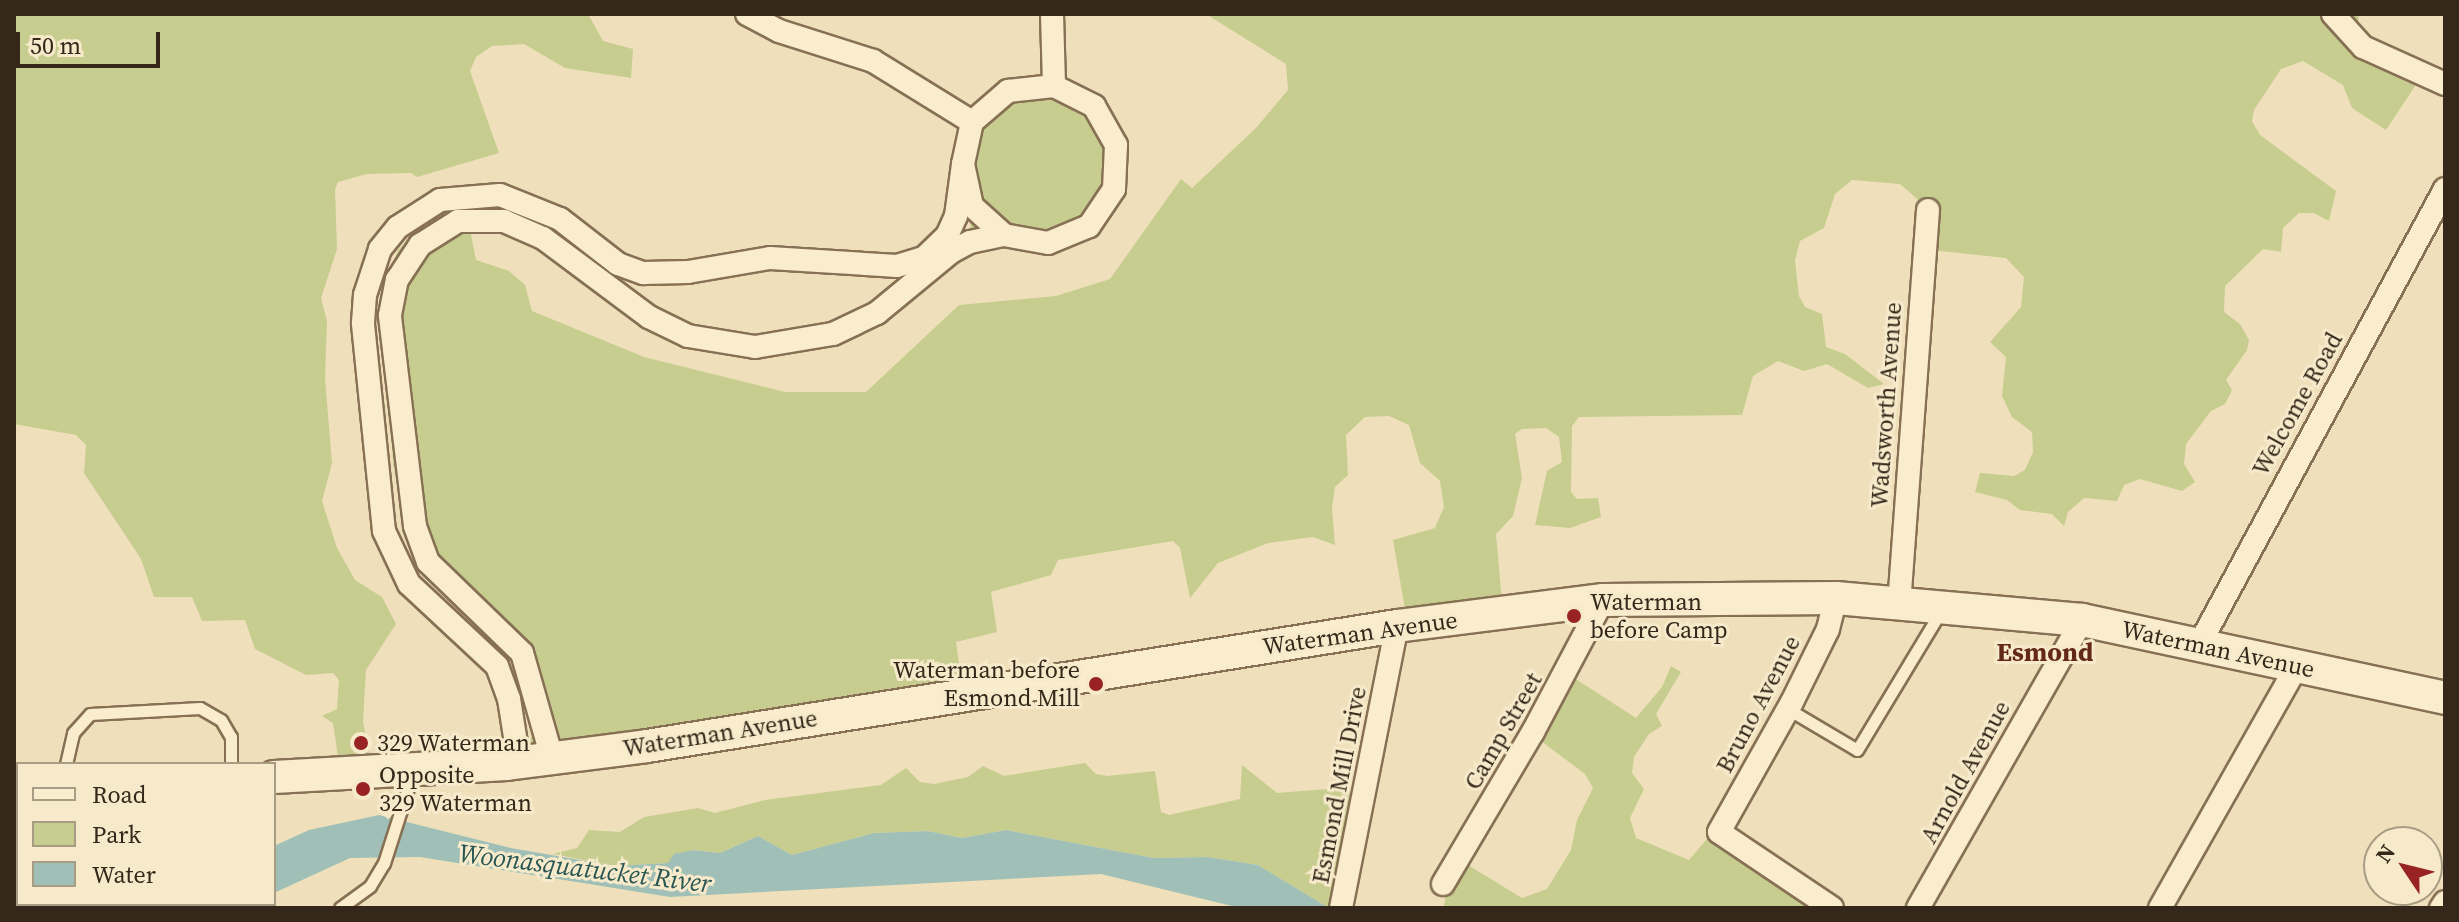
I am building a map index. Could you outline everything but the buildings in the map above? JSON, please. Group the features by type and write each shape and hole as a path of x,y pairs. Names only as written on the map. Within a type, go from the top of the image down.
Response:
{"main road":[{"name":"Waterman Avenue","path":"276,777 552,758 1397,626 1603,600 1836,598 2082,620 2445,698"}],"street":[{"path":"747,14 779,31 873,61 972,122"},
{"path":"1052,14 1054,86"},
{"path":"2333,14 2363,47 2445,84"},
{"path":"519,762 509,699 497,666 409,584 384,531 364,360 365,295 380,249 398,227 440,200 500,195 560,219 601,252 643,273 770,258 897,266 924,258 947,236 956,216 972,122 1008,91 1054,86 1094,106 1116,145 1114,189 1089,226 1048,243 1004,235 970,242 951,252 877,313 833,334 793,344 755,347 688,336 634,309 543,238 504,221 458,221 420,245 397,280 390,315 415,526 428,562 522,653 552,758"},
{"path":"963,164 972,206 1004,235"},
{"name":"Welcome Road","path":"2199,645 2440,211 2445,189"},
{"name":"Wadsworth Avenue","path":"1899,605 1928,210"},
{"path":"588,274 601,252"},
{"path":"378,487 408,483"},
{"name":"Bruno Avenue","path":"1832,908 1719,832 1788,709 1828,629 1836,598"},
{"name":"Camp Street","path":"1443,884 1533,732 1603,600"},
{"name":"Arnold Avenue","path":"1918,908 2082,620"},
{"name":"Esmond Mill Drive","path":"1341,908 1397,626"},
{"path":"2160,908 2297,666"},
{"path":"2441,908 2445,902"}],"lane":[{"path":"1788,709 1857,750 1943,609"},
{"path":"66,762 73,733 90,714 200,708 221,720 231,737 231,762"},
{"path":"340,908 365,892 384,863 414,768"}],"green space":[{"path":"14,14 588,14 603,41 633,49 631,78 565,68 524,44 492,46 476,57 470,71 499,153 417,177 411,173 367,174 338,182 335,189 337,249 321,298 327,321 325,378 332,463 322,501 337,548 355,580 382,597 396,624 366,670 363,721 372,768 340,770 333,723 322,716 337,709 339,680 333,673 306,675 255,649 245,620 202,621 192,597 154,597 141,559 84,473 86,445 76,435 14,424"},
{"path":"1206,14 2359,14 2356,39 2419,80 2386,130 2352,108 2343,85 2303,61 2281,69 2254,110 2252,121 2260,135 2336,191 2329,221 2314,213 2299,213 2283,228 2281,252 2263,249 2225,286 2224,312 2240,324 2249,340 2247,350 2226,380 2232,390 2225,404 2211,411 2186,444 2184,464 2195,482 2182,491 2140,479 2124,485 2117,501 2084,498 2068,512 2064,526 2052,514 2020,510 2007,500 1975,492 1980,473 2014,476 2025,470 2033,452 2032,432 2012,417 2002,396 2006,357 1990,342 2021,307 2024,277 2006,258 1931,250 1931,211 1900,184 1852,180 1835,194 1824,228 1800,241 1795,260 1799,296 1805,307 1822,314 1826,347 1845,354 1884,384 1868,388 1827,364 1804,371 1778,361 1753,376 1742,415 1579,417 1572,426 1571,492 1577,499 1598,498 1601,517 1570,528 1535,525 1547,471 1562,462 1559,437 1546,428 1522,429 1515,434 1522,478 1513,516 1496,534 1502,602 1407,621 1393,540 1435,528 1444,507 1440,481 1420,463 1409,425 1389,416 1365,417 1346,435 1348,475 1335,487 1332,508 1335,545 1313,537 1268,543 1218,563 1190,598 1180,548 1173,541 1058,560 1051,575 991,592 997,632 956,642 963,692 527,754 540,705 495,629 426,579 409,544 393,464 383,291 398,250 434,216 466,210 476,260 509,271 525,285 532,311 644,357 785,392 866,392 959,305 1056,296 1110,279 1181,179 1192,188 1255,129 1288,90 1286,64"},
{"path":"1036,80 1112,130 1105,210 1054,248 971,240 968,156 976,110"},
{"path":"1671,666 1681,672 1656,714 1662,726 1649,734 1634,757 1632,773 1644,789 1630,818 1636,838 1689,860 1712,833 1818,908 1444,908 1447,884 1463,862 1522,898 1547,889 1571,850 1577,820 1593,788 1585,774 1537,738 1574,678 1636,718 1662,687"},
{"path":"1085,763 1096,774 1107,776 1155,771 1161,812 1169,815 1240,799 1242,765 1277,793 1328,789 1366,796 1353,879 1360,881 1344,908 1329,908 1258,865 1208,857 1154,858 1006,830 962,838 928,831 874,833 792,855 758,836 720,853 694,850 668,863 615,866 553,854 577,848 589,830 620,832 644,817 698,808 715,813 765,800 881,785 906,768 920,782 934,784 968,777 983,766 1004,776"},
{"path":"16,791 16,906 40,906 14,908"}],"water":[{"name":"Woonasquatucket River","path":"379,815 511,848 615,866 668,863 674,854 694,850 720,853 758,836 792,855 874,833 928,831 962,838 1006,830 1154,858 1208,857 1258,865 1329,908 1240,908 1101,874 670,897 420,857 350,858 276,892 276,845 309,830"},
{"path":"40,906 143,906 36,908"}],"place":[{"name":"Waterman before Camp","path":"1574,616"},
{"name":"Waterman before Esmond Mill","path":"1096,684"},
{"name":"329 Waterman","path":"361,743"},
{"name":"Opposite 329 Waterman","path":"363,789"}],"district":[{"name":"Esmond","path":"2045,653"}]}
